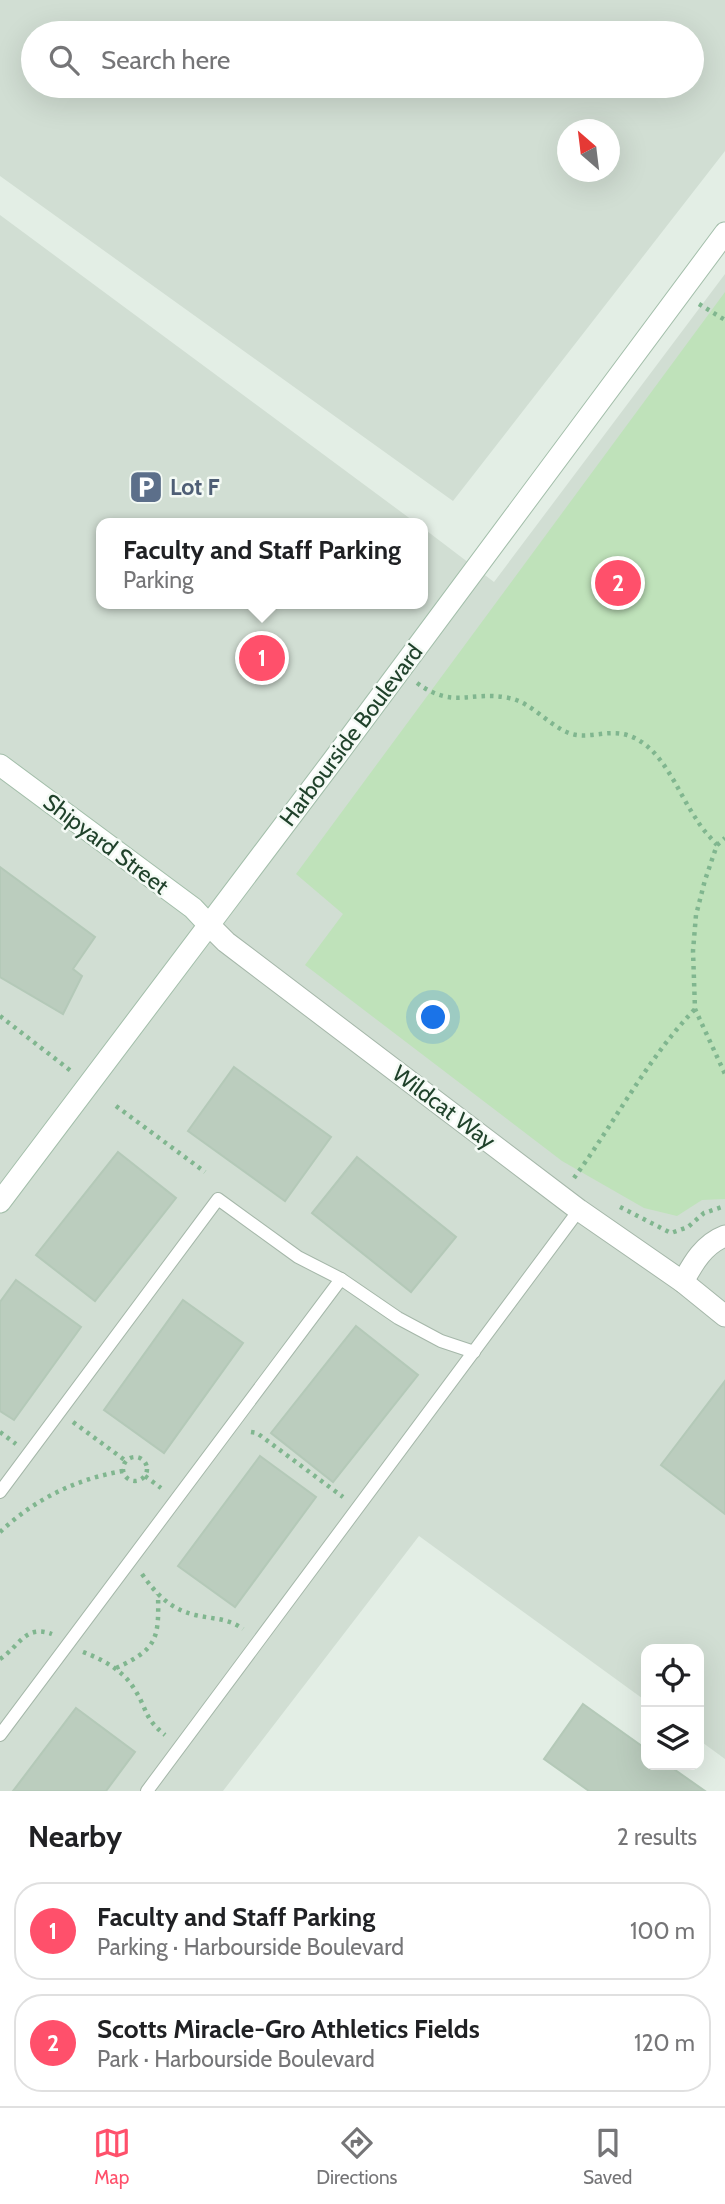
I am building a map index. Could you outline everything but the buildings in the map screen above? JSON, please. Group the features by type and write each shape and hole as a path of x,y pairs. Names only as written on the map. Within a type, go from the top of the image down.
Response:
{"street":[{"name":"Harbourside Boulevard","path":"0,1202 725,233"},
{"name":"Shipyard Street","path":"0,765 192,908 209,925"},
{"name":"Wildcat Way","path":"209,925 226,943 579,1210 683,1282 725,1316"},
{"path":"683,1282 694,1262 710,1245 725,1237"}],"lane":[{"path":"0,1492 218,1199 298,1257 341,1279 398,1318 441,1341 474,1352"},
{"path":"147,1791 579,1210"},
{"path":"0,1735 341,1279"}],"path":[{"path":"695,302 725,320"},
{"path":"413,681 439,696 455,699 490,696 512,698 559,729 573,735 611,732 629,736 647,747 660,760 698,822 717,845"},
{"path":"725,838 717,845 705,880 696,915 692,951 695,1009 725,1074"},
{"path":"561,1195 674,1031 695,1009"},
{"path":"0,1016 75,1074"},
{"path":"116,1106 205,1172"},
{"path":"575,1175 586,1183"},
{"path":"616,1205 671,1233 688,1227 704,1213 725,1206"},
{"path":"67,1418 126,1461"},
{"path":"248,1431 257,1433 358,1508"},
{"path":"131,1457 142,1459 147,1469 145,1476 134,1481 126,1476 123,1471 126,1461 131,1457"},
{"path":"0,1532 35,1503 54,1492 87,1478 123,1471"},
{"path":"145,1476 170,1495"},
{"path":"137,1567 171,1606 182,1611 228,1620 259,1641"},
{"path":"116,1668 147,1651 153,1641 159,1626 158,1594"},
{"path":"0,1658 9,1653 23,1637 33,1632 42,1630 62,1641"},
{"path":"76,1650 116,1668 134,1688 153,1726 180,1746"}],"shaded area":[{"path":"0,0 725,0 725,151 453,501 0,176"},
{"path":"0,215 409,518 96,518 96,609 428,609 428,532 494,582 725,274 725,1759 704,1744 704,1644 641,1644 641,1697 419,1536 223,1791 0,1791"}],"green space":[{"path":"725,292 725,1199 702,1200 677,1216 644,1208 562,1161 305,965 343,914 296,874"}],"place":[{"name":"Lot F","path":"146,487"},
{"name":"Scotts Miracle-Gro Athletics Fields","path":"618,583"},
{"name":"Faculty and Staff Parking","path":"262,658"}]}
